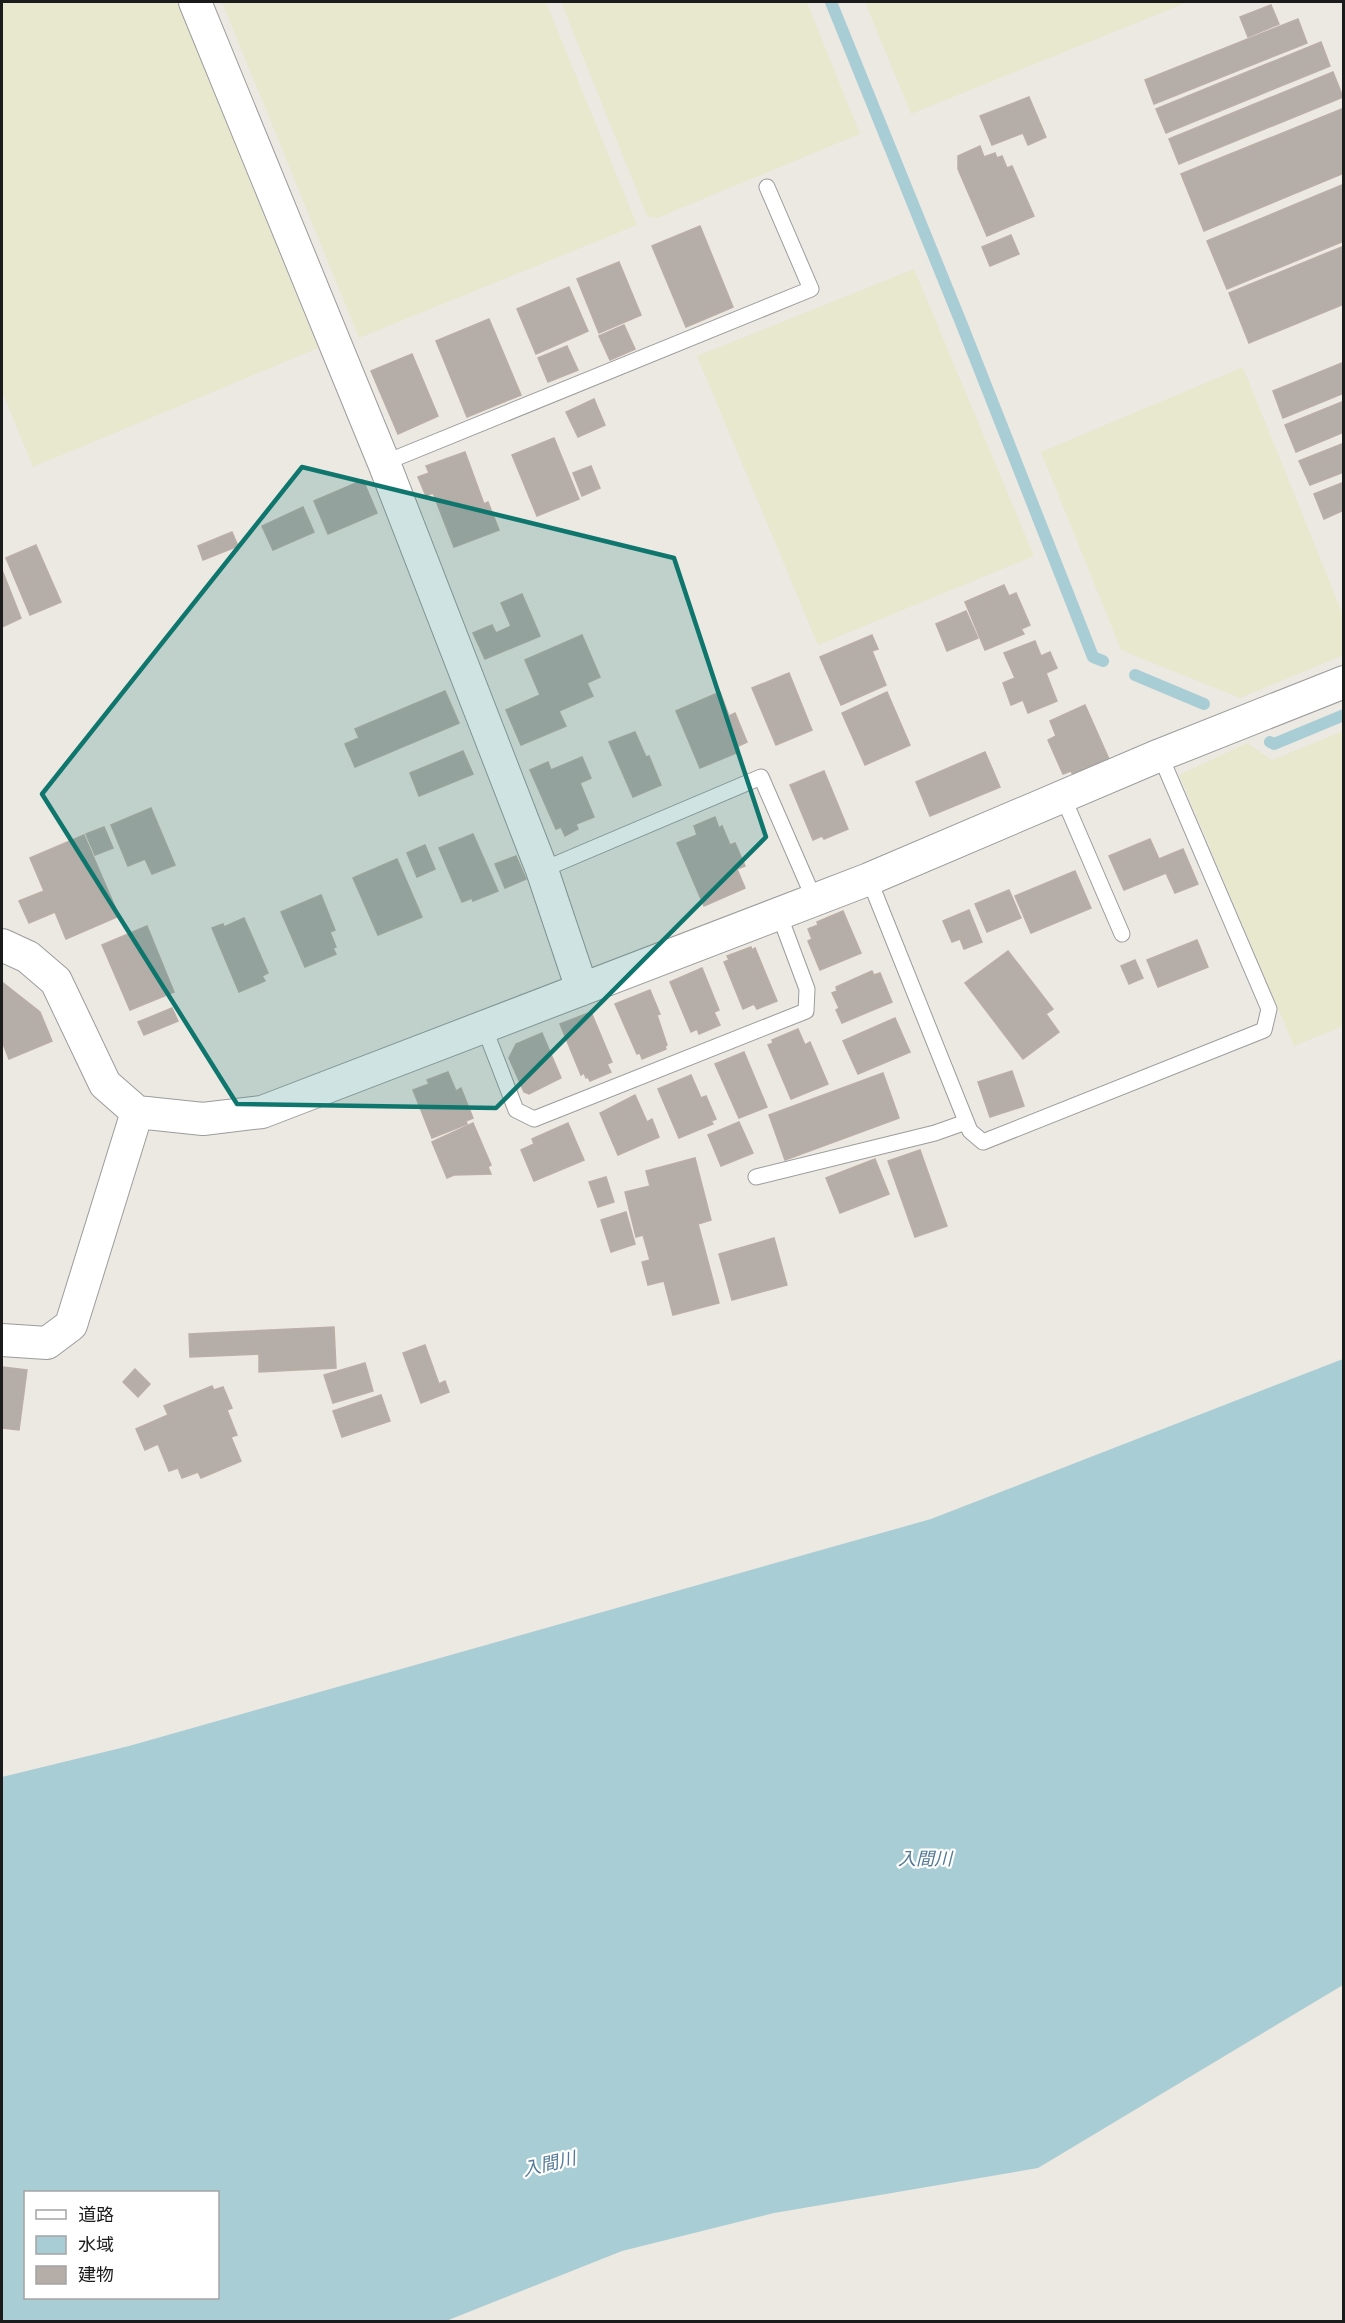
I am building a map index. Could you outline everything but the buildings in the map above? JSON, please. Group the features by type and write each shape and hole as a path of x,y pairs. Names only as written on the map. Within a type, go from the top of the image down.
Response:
{"street":[{"path":"195,2 384,463 542,870 582,989"},
{"path":"2,945 28,957 56,981 105,1084 137,1112 203,1119 262,1112 815,901 1160,755 1344,682"},
{"path":"2,1340 47,1343 71,1325 137,1112"}],"lane":[{"path":"384,463 812,289 767,187"},
{"path":"869,879 966,1122 970,1131 983,1142 1264,1030 1269,1009 1160,755"},
{"path":"542,870 761,777 815,901"},
{"path":"1063,797 1122,934"},
{"path":"484,1027 516,1110 534,1119 806,1011 807,989 778,914"},
{"path":"756,1177 935,1133 966,1122"}],"highlighted area":[{"path":"302,467 674,558 766,837 496,1108 237,1104 42,794"}],"green space":[{"path":"2,2 177,2 318,348 33,467 2,391"},
{"path":"222,2 546,2 637,225 359,338"},
{"path":"561,2 807,2 860,134 657,218 647,216"},
{"path":"865,2 1188,2 911,114"},
{"path":"914,269 1034,556 818,645 697,356"},
{"path":"1243,367 1343,615 1344,655 1240,698 1121,650 1041,452"},
{"path":"1343,731 1343,1026 1294,1046 1179,775 1247,743 1272,760"}],"water":[{"name":"入間川","path":"1343,1359 1343,1985 1038,2168 774,2213 622,2251 446,2321 2,2321 2,1777 129,1746 931,1519"}],"waterway":[{"path":"831,2 1093,657 1103,661"},
{"path":"1135,675 1204,704"},
{"path":"1270,742 1274,744 1344,715"}]}
